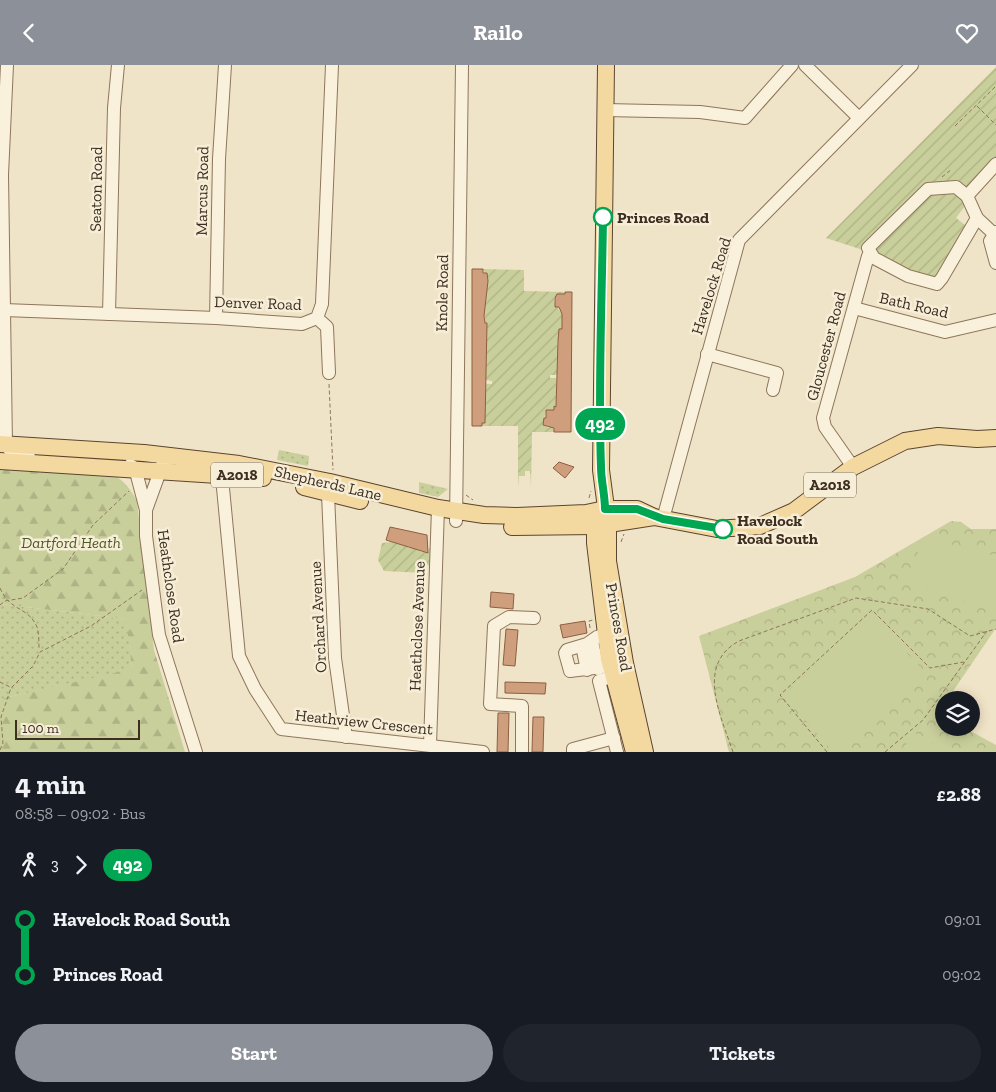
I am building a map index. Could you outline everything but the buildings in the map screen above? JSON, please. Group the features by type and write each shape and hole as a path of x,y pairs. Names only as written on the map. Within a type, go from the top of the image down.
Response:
{"main road":[{"name":"Princes Road","path":"594,638 603,616 596,543 605,490 601,471 606,65"},
{"name":"Shepherds Lane","path":"221,468 290,482 328,494 457,516 517,517 586,513 601,517 637,509 659,518 717,529 760,525 794,511 853,467 896,445 923,437 996,438"},
{"name":"Shepherds Lane","path":"3,445 114,451 163,462 286,473 438,513"},
{"name":"Shepherds Lane","path":"0,461 74,464 137,475 163,462"},
{"name":"Princes Road","path":"601,517 608,561 594,638 602,669 634,752"},
{"name":"Princes Road","path":"602,669 645,752"}],"street":[{"path":"7,65 2,175 3,445 13,454 74,464"},
{"name":"Seaton Road","path":"109,314 114,108 118,65"},
{"name":"Marcus Road","path":"216,318 219,159 222,88 225,65"},
{"name":"Denver Road","path":"4,310 302,323 317,318 322,304 332,65"},
{"name":"Knole Road","path":"457,516 460,488 462,65"},
{"path":"605,110 700,113 745,119 792,65"},
{"path":"806,65 859,119"},
{"name":"Havelock Road","path":"659,518 708,355 739,240 912,65"},
{"path":"967,196 996,164"},
{"path":"977,218 942,278 936,284 908,275 874,258 868,247 928,189 956,187 967,196 977,218 994,236 996,263"},
{"name":"Gloucester Road","path":"853,467 825,427 823,418 868,256"},
{"name":"Bath Road","path":"854,308 945,333 996,320"},
{"path":"317,318 327,327 329,373"},
{"path":"708,355 777,373 773,390"},
{"path":"114,451 137,475"},
{"name":"Heathclose Road","path":"146,510 163,462"},
{"name":"Heathview Crescent","path":"221,468 240,656 256,689 281,729 483,752"},
{"name":"Heathclose Road","path":"137,475 146,510 146,536 159,635 196,752"},
{"name":"Orchard Avenue","path":"328,494 334,659 346,737"},
{"name":"Heathclose Avenue","path":"430,745 438,513"},
{"path":"522,752 522,706 490,704 494,626 509,617 534,618"},
{"path":"594,638 602,669 570,671 565,653 594,638"},
{"name":"Princes Road","path":"602,669 599,681 617,752"},
{"path":"573,752 573,749 614,738"}],"path":[{"path":"955,126 996,87"},
{"path":"976,106 996,125"},
{"path":"329,373 333,474"},
{"path":"0,605 5,601 23,598 62,569 93,525 137,475"},
{"path":"460,488 476,503"},
{"path":"0,588 5,601 28,614 37,627 40,652 33,666 11,688 1,717 4,743 0,750"},
{"path":"40,652 91,626 143,590 153,588"},
{"path":"733,752 714,697 714,675 727,647 739,641 856,599 928,609 970,636 996,629"},
{"path":"827,752 780,695 872,610 930,668 964,663"},
{"path":"594,638 589,621 603,616"},
{"path":"885,752 923,720 987,631"},
{"path":"0,682 11,688"}],"green space":[{"path":"996,67 996,160 967,191 929,187 863,250 826,238"},
{"path":"954,189 967,203 956,218 969,228 940,277 930,282 875,257 874,244 929,191"},
{"path":"483,269 524,270 524,291 565,292 565,294 554,298 554,302 562,314 562,329 560,329 557,346 561,346 561,355 572,355 572,357 558,357 561,375 550,375 550,378 556,378 556,389 561,389 554,410 546,410 543,425 549,428 550,425 554,425 554,432 532,432 531,487 530,471 525,471 525,476 519,476 518,487 518,426 482,426 482,423 485,422 482,405 486,405 486,384 492,384 492,381 486,380 473,342 487,342 487,324 479,323 485,322 485,316 483,316 486,295 473,290 487,290 488,280"},
{"path":"279,450 309,456 308,466 277,460"},
{"name":"Dartford Heath","path":"0,469 112,474 124,482 132,493 137,501 154,650 185,752 0,752 0,699 132,669 126,619 0,604"},
{"path":"419,482 448,489 438,497 419,493"},
{"path":"951,521 961,522 971,529 996,529 996,628 953,691 935,691 935,736 980,736 996,745 996,752 729,752 699,636 855,577"},
{"path":"923,537 996,556 996,610 908,584"},
{"path":"392,539 409,540 408,548 419,548 419,551 428,553 429,548 432,549 431,566 426,565 425,573 384,571 378,560 382,543 391,542"},
{"path":"0,604 127,619 132,670 0,699"},
{"path":"870,615 926,673 842,752 833,752 784,695"},
{"path":"913,732 948,752 902,752"}],"bus line":[{"name":"492","path":"603,217 600,427 601,471 605,490 605,509 637,509 654,517 690,525 723,529"}],"place":[{"name":"Princes Road","path":"603,217"},
{"name":"Havelock Road South","path":"723,529"}]}
